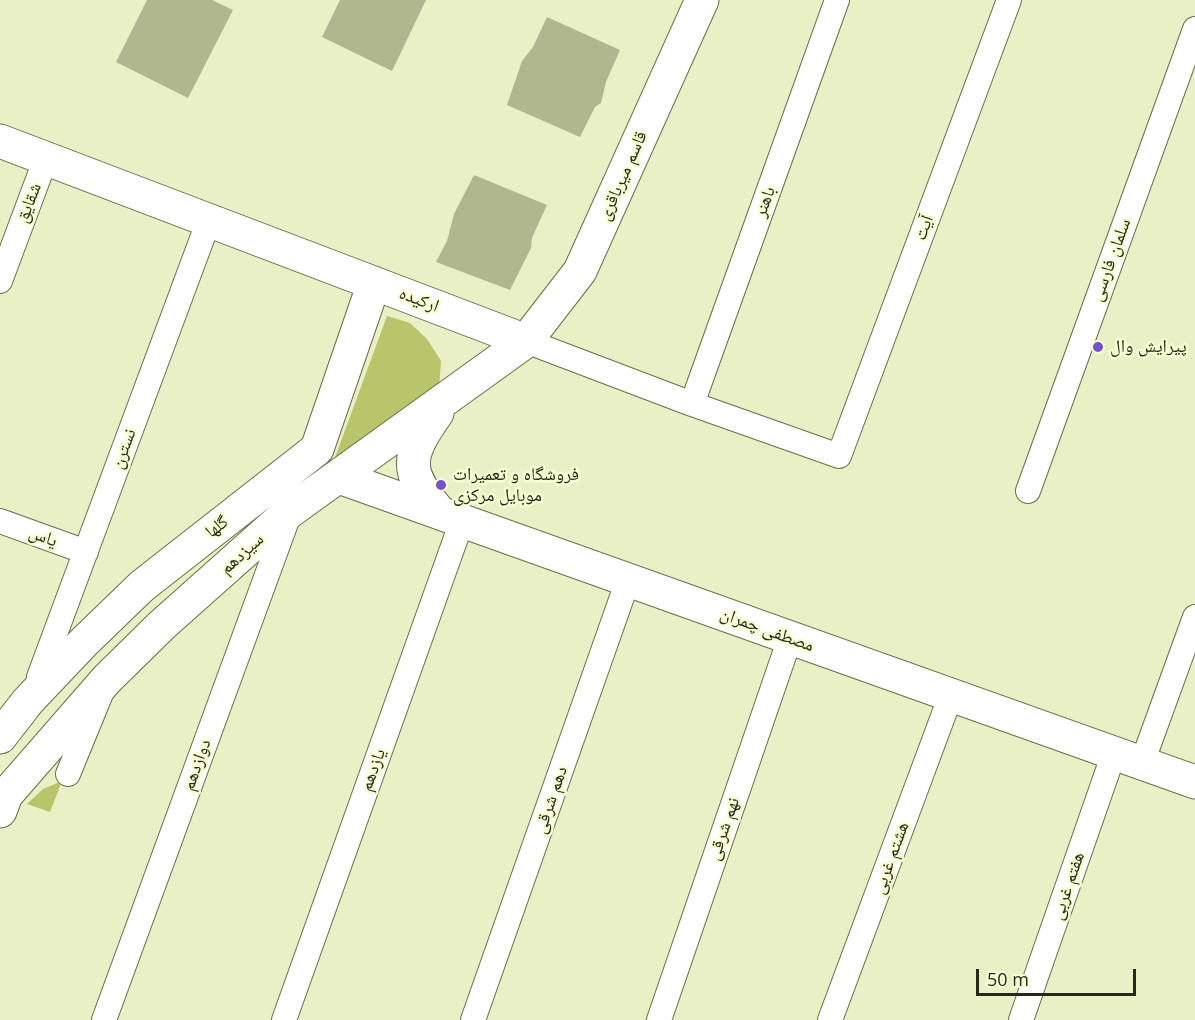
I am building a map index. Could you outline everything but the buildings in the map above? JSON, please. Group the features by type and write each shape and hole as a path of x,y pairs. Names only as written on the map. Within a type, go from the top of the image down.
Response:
{"street":[{"name":"قاسم میرباقری","path":"526,341 580,271 702,0"},
{"name":"باهنر","path":"692,404 837,0"},
{"name":"آیت","path":"839,456 1009,0"},
{"name":"سلمان فارسی","path":"1028,491 1195,29"},
{"name":"ارکیده","path":"0,141 692,404 839,456"},
{"name":"شقایق","path":"0,281 46,158"},
{"name":"نسترن","path":"39,677 209,220"},
{"name":"گلها","path":"0,736 28,701 142,586 317,449 374,283"},
{"name":"سیزدهم","path":"0,811 6,795 107,679 162,625 290,511 526,341"},
{"path":"446,399 422,433 412,458 414,478 423,494 451,517"},
{"name":"مصطفی چمران","path":"339,477 1195,782"},
{"name":"دوازدهم","path":"104,1020 290,511"},
{"name":"یازدهم","path":"284,1020 451,517"},
{"name":"یاس","path":"0,521 86,552"},
{"name":"دهم شرقی","path":"473,1020 628,580"},
{"name":"هفتم غربی","path":"1021,1020 1128,758 1195,617"},
{"name":"نهم شرقی","path":"659,1020 790,638"},
{"path":"68,774 107,679"},
{"name":"هشتم غربی","path":"830,1020 951,695"}],"green space":[{"path":"387,316 410,323 427,339 441,361 439,389 330,471"},
{"path":"62,781 50,812 27,804 43,789"}],"place":[{"name":"پیرایش وال","path":"1098,347"},
{"name":"فروشگاه و تعمیرات موبایل مرکزی","path":"441,485"}]}
